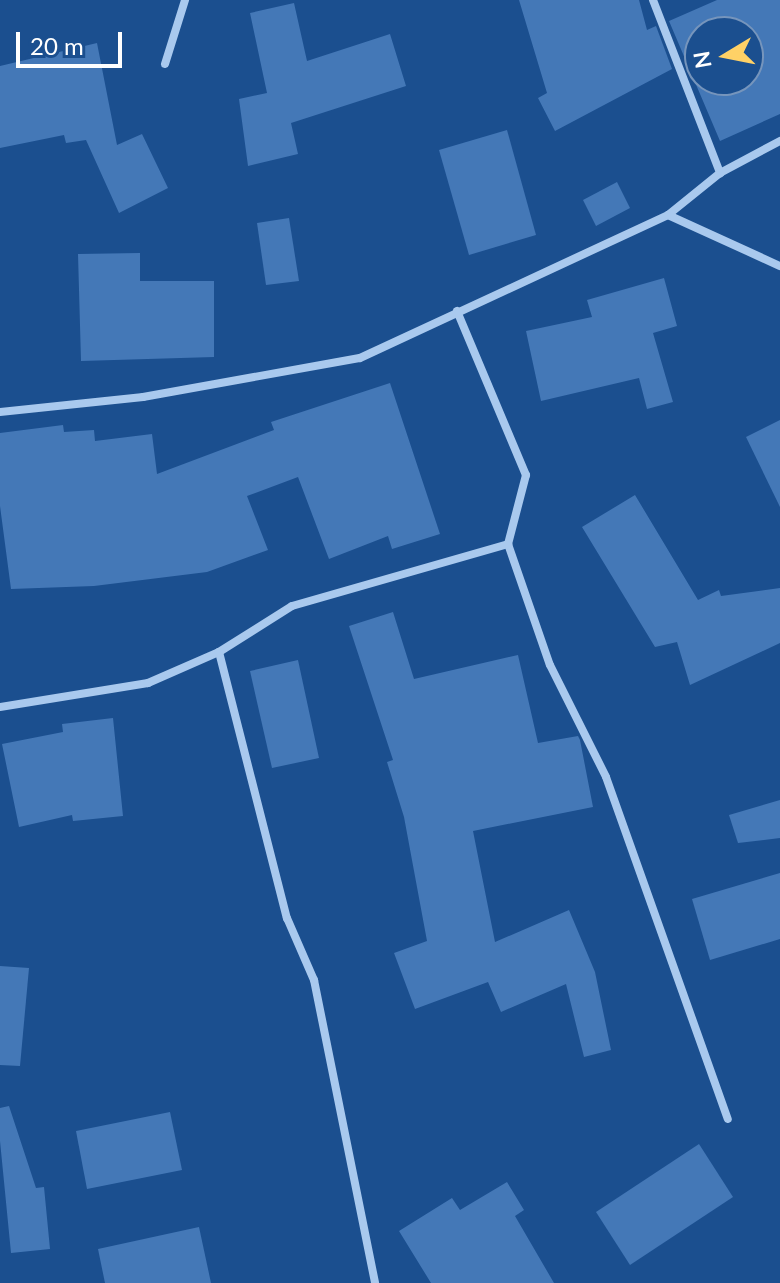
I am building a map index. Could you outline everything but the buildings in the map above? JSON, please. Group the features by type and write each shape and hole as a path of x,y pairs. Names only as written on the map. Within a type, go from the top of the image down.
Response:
{"street":[{"path":"165,64 185,0"},
{"path":"653,0 720,173"},
{"path":"0,412 143,397 360,358 668,215 720,173 780,141"},
{"path":"668,215 780,266"},
{"path":"457,311 526,475 508,544 550,665 606,777 728,1119"},
{"path":"0,707 148,683 219,652 292,606 508,544"},
{"path":"219,652 287,918 314,980 375,1283"}]}
